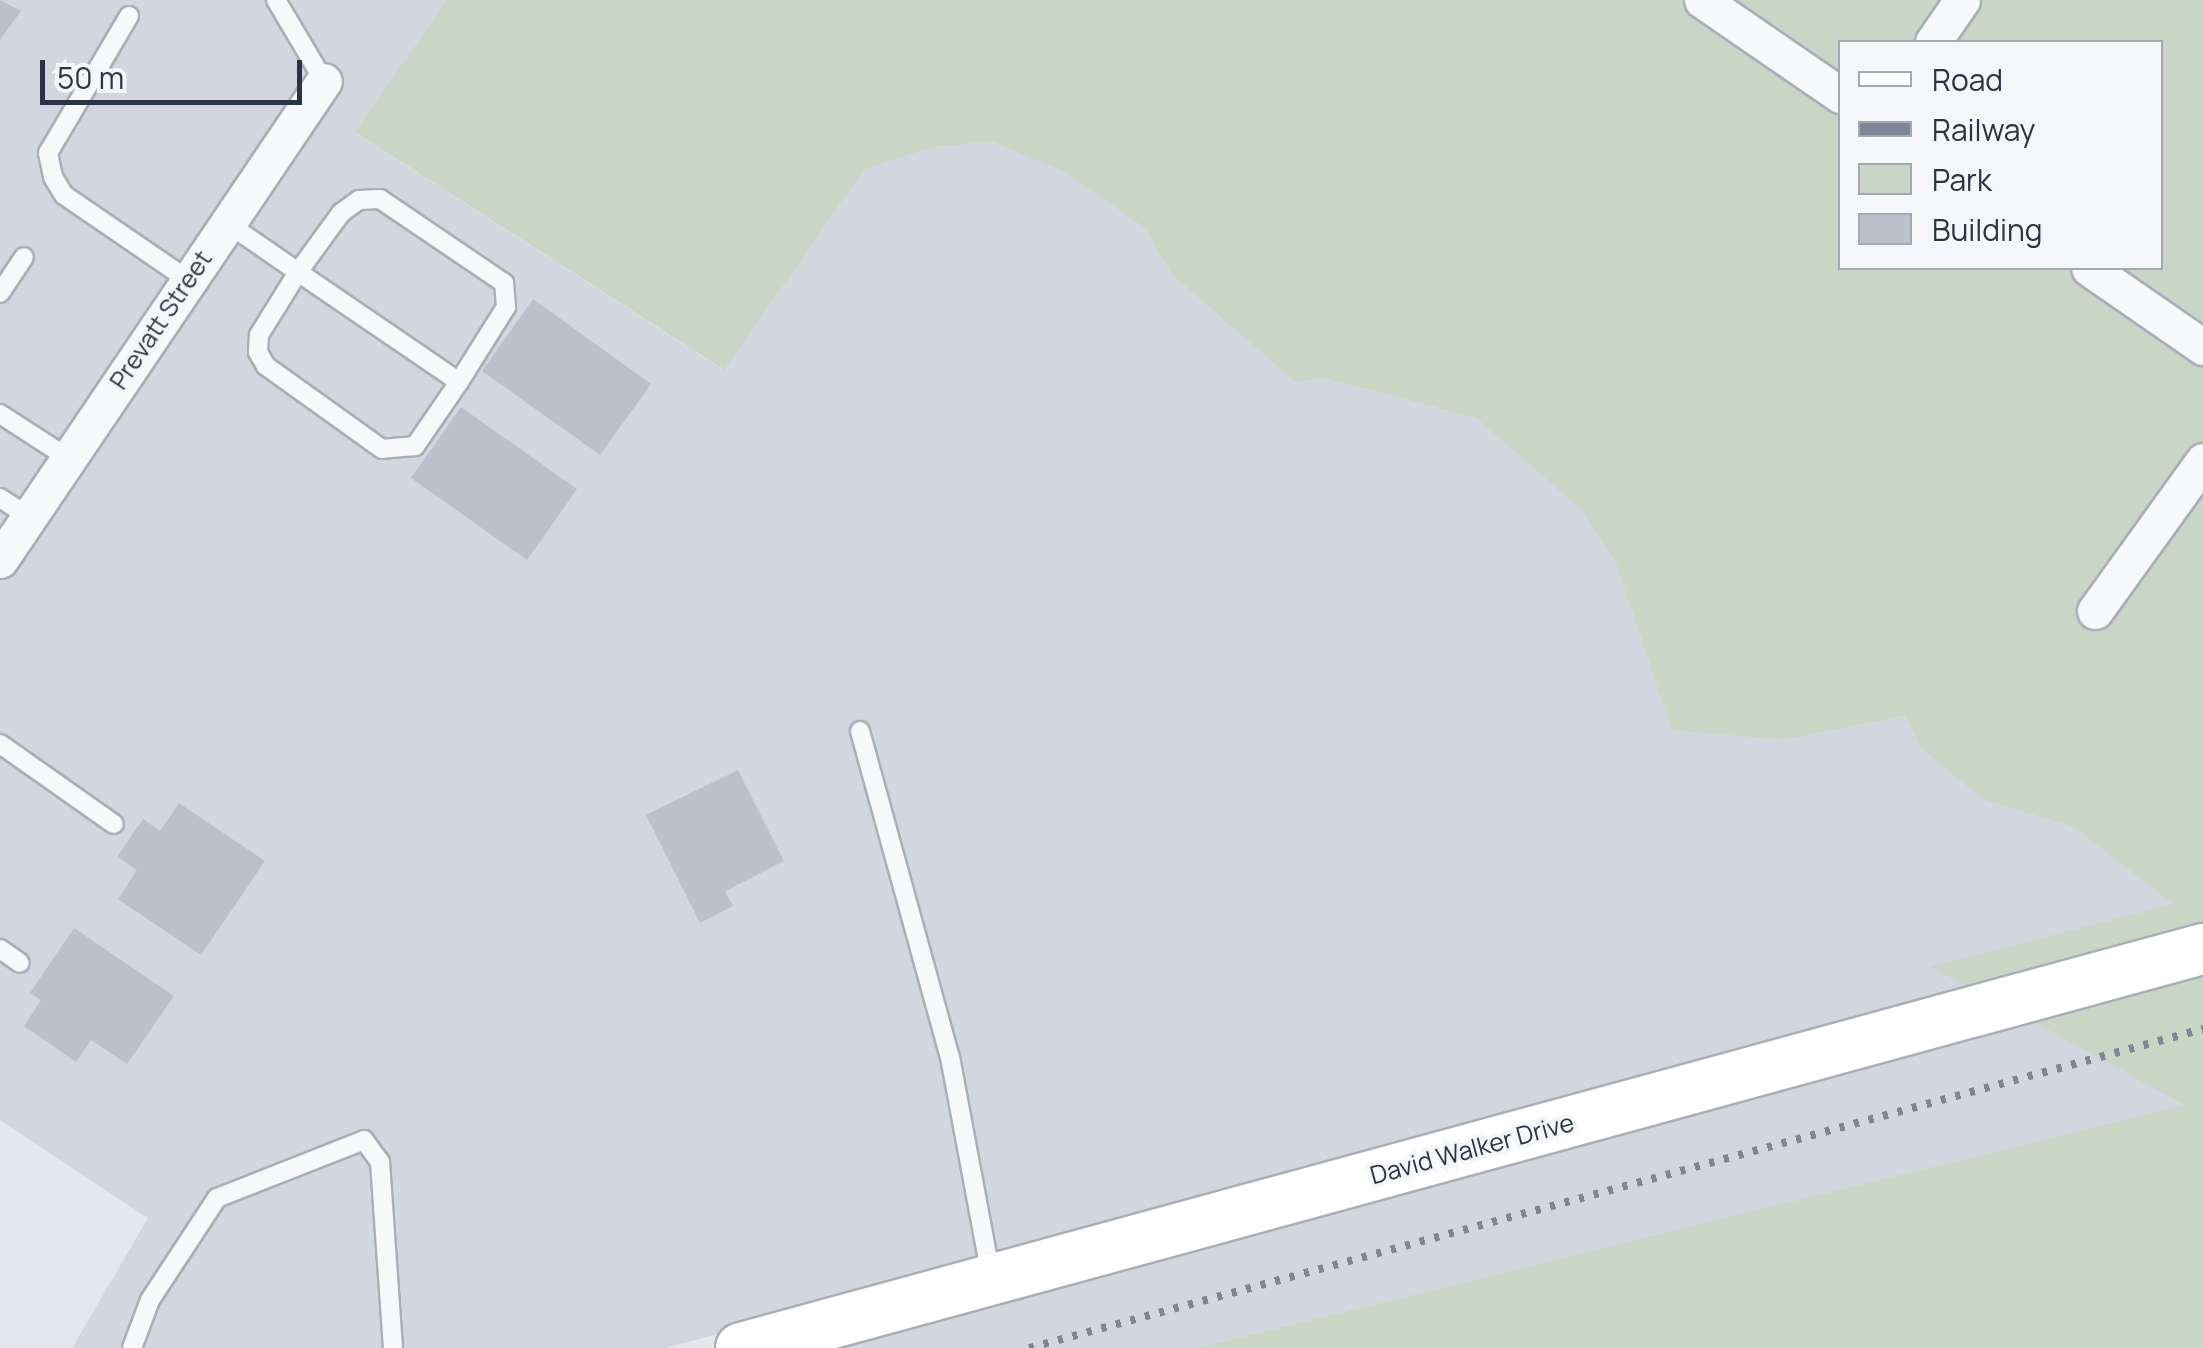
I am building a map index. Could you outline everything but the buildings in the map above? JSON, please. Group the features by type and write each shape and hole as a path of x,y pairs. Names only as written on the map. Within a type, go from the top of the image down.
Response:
{"street":[{"path":"1702,0 1838,93"},
{"path":"1934,40 1962,0"},
{"name":"Prevatt Street","path":"0,560 14,507 68,458 324,81"},
{"path":"2093,270 2203,346"},
{"path":"2096,611 2203,461"},
{"name":"David Walker Drive","path":"741,1348 2203,949"}],"lane":[{"path":"276,0 324,81"},
{"path":"129,16 48,153 53,178 64,195 188,280"},
{"path":"380,199 504,284 506,306 458,382 415,446 382,449 266,366 258,352 259,335 298,272 342,213 359,200 380,199"},
{"path":"228,222 458,382"},
{"path":"0,293 24,257"},
{"path":"0,414 68,458"},
{"path":"860,731 950,1058 992,1281"},
{"path":"0,744 114,824"},
{"path":"0,949 20,963"},
{"path":"132,1348 150,1300 218,1198 364,1140 380,1162 393,1348"}],"shaded area":[{"path":"0,0 447,0 356,133 723,370 864,170 934,147 992,142 1062,171 1146,229 1171,274 1295,382 1323,378 1476,418 1584,511 1615,561 1672,729 1783,740 1907,716 1984,800 2074,827 2174,904 1932,968 1975,991 666,1348 72,1348 148,1218 0,1120"},
{"path":"2024,1017 2187,1105 1197,1348 816,1348"}],"green space":[{"path":"447,0 2203,0 2203,929 1975,991 1930,967 2173,904 2074,827 1984,800 1920,747 1906,716 1783,740 1672,730 1615,561 1583,511 1476,418 1323,378 1295,382 1171,274 1146,229 1062,171 992,142 934,147 864,170 724,370 355,132"},
{"path":"2203,969 2203,1348 1197,1348 2185,1105 2024,1017"}],"railway":[{"path":"1029,1348 2203,1029"}]}
